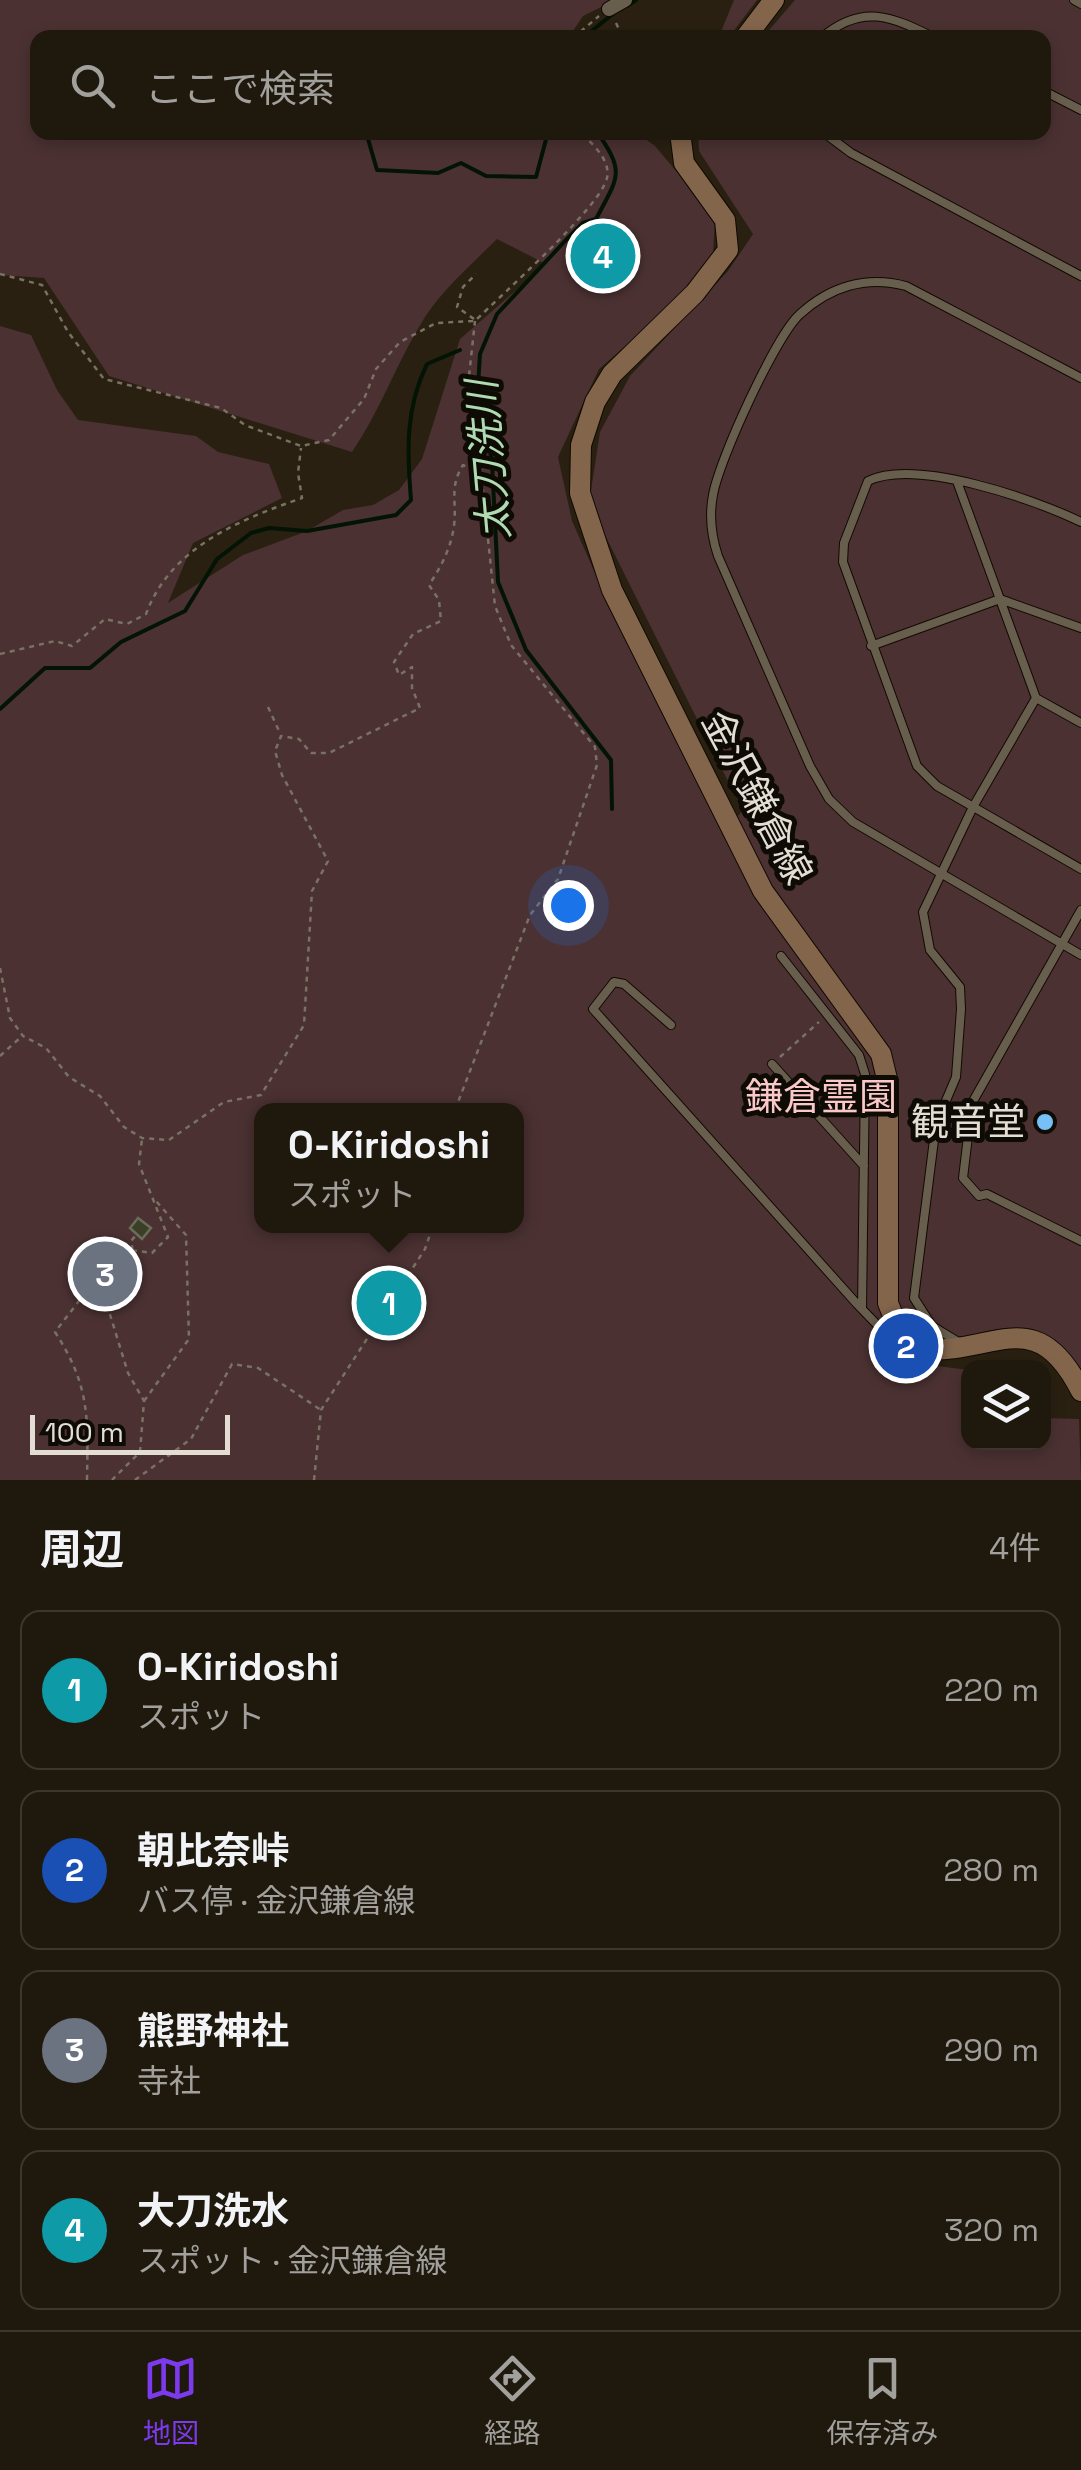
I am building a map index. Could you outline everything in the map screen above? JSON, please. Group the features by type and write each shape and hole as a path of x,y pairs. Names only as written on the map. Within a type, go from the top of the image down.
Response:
{"main road":[{"path":"751,30 774,0"},
{"name":"金沢鎌倉線","path":"681,140 684,163 726,220 728,250 720,265 632,352 603,388 580,446 580,493 612,590 763,891 881,1054 888,1084 888,1303 900,1333 921,1349"},
{"path":"921,1349 1006,1336 1045,1345 1060,1354 1081,1390"}],"street":[{"path":"609,9 624,0"}],"lane":[{"path":"1074,0 1081,4"},
{"path":"830,30 841,21 868,15 899,20 919,30"},
{"path":"1051,95 1081,110"},
{"path":"833,140 851,154 1081,276"},
{"path":"1081,378 906,286 857,283 809,306 785,332 717,476 711,508 713,541 820,786 854,822 1081,955"},
{"path":"1081,522 1034,499 910,472 887,472 868,481 844,543 843,562 917,766 973,807 1081,869"},
{"path":"958,484 1036,698 1081,724"},
{"path":"871,646 1000,599 1081,628"},
{"path":"963,1345 932,1326 914,1298 936,1124 956,1077 961,1009 960,988 930,950 923,926 927,899 973,807 1036,698"},
{"path":"1081,910 972,1104 963,1178 979,1196 986,1194 1081,1242"},
{"path":"781,956 858,1056 865,1074 862,1309"},
{"path":"671,1025 624,984 614,982 593,1010 886,1334 921,1349"},
{"path":"772,1064 864,1166"}],"path":[{"path":"583,30 609,9 620,30"},
{"path":"457,1103 530,915 558,879 597,765 595,747 510,644 495,606 468,385 475,320 588,207 607,178 605,162 587,140"},
{"path":"0,274 42,285 68,332 104,379 221,408 244,425 301,446 329,440 364,399 376,369 400,342 436,323 475,320"},
{"path":"475,320 456,308 463,287 476,274"},
{"path":"0,654 55,642 72,646 105,619 128,624 146,614 156,587 221,529 302,498 298,473 301,446"},
{"path":"281,736 299,739 311,753 329,753 420,708 412,688 412,667 399,675 394,662 412,634 441,621 440,600 429,585 442,566 454,525 452,483 462,465 480,474"},
{"path":"0,968 10,1018 22,1036 46,1048 69,1076 100,1096 124,1127 142,1138 170,1140 224,1102 261,1095 304,1025 312,892 328,860 282,776 274,751 281,736 268,708"},
{"path":"772,1064 828,1015"},
{"path":"0,1056 22,1036"},
{"path":"132,1250 152,1253 168,1237 139,1164 142,1138"},
{"path":"112,1480 140,1452 144,1401 189,1339 186,1235 156,1201"},
{"path":"314,1480 321,1410 425,1249 431,1233"},
{"path":"104,1295 112,1286 130,1286 128,1266 136,1266 132,1250 137,1234"},
{"path":"87,1480 88,1431 78,1369 54,1332 96,1279"},
{"path":"86,1291 104,1295"},
{"path":"104,1295 128,1373 144,1401"},
{"path":"135,1480 191,1439 232,1364 258,1368 321,1410"}],"green space":[{"name":"鎌倉霊園","path":"0,0 615,0 583,16 574,30 30,30 30,140 647,140 655,146 715,217 713,254 704,277 599,369 558,457 572,521 617,623 723,830 743,811 589,503 600,432 630,376 728,271 753,234 699,151 698,140 1051,140 1051,30 769,30 795,0 1081,0 1081,1378 1063,1353 1044,1337 1024,1330 980,1333 907,1362 961,1369 961,1450 1051,1450 1051,1418 1079,1419 1081,1480 0,1480 0,326 31,335 57,390 78,420 196,436 218,452 269,464 282,498 193,543 168,603 243,555 307,531 343,510 373,505 399,490 422,459 460,339 546,264 497,239 435,303 352,452 109,376 44,278 0,275"},
{"path":"734,0 757,0 734,30 722,30"}],"building":[{"path":"138,1218 151,1228 142,1239 130,1228"},
{"path":"104,1248 123,1264 105,1287 86,1271"}],"waterway":[{"name":"太刀洗川","path":"627,6 636,0"},
{"name":"太刀洗川","path":"593,30 614,13"},
{"path":"368,140 377,170 438,173 461,163 486,176 536,177 546,140"},
{"name":"太刀洗川","path":"602,140 615,166 610,193 596,219 583,223 497,314 480,354 478,386 492,462 498,582 526,650 611,760 612,809"},
{"path":"0,709 45,668 90,668 121,642 185,611 217,559 251,533 269,528 307,531 396,515 411,500 409,430 420,381 427,364 460,350"}],"place":[{"name":"大刀洗水","path":"603,256"},
{"name":"観音堂","path":"1045,1122"},
{"name":"熊野神社","path":"105,1274"},
{"name":"O-Kiridoshi","path":"389,1303"},
{"name":"朝比奈峠","path":"906,1346"}]}
